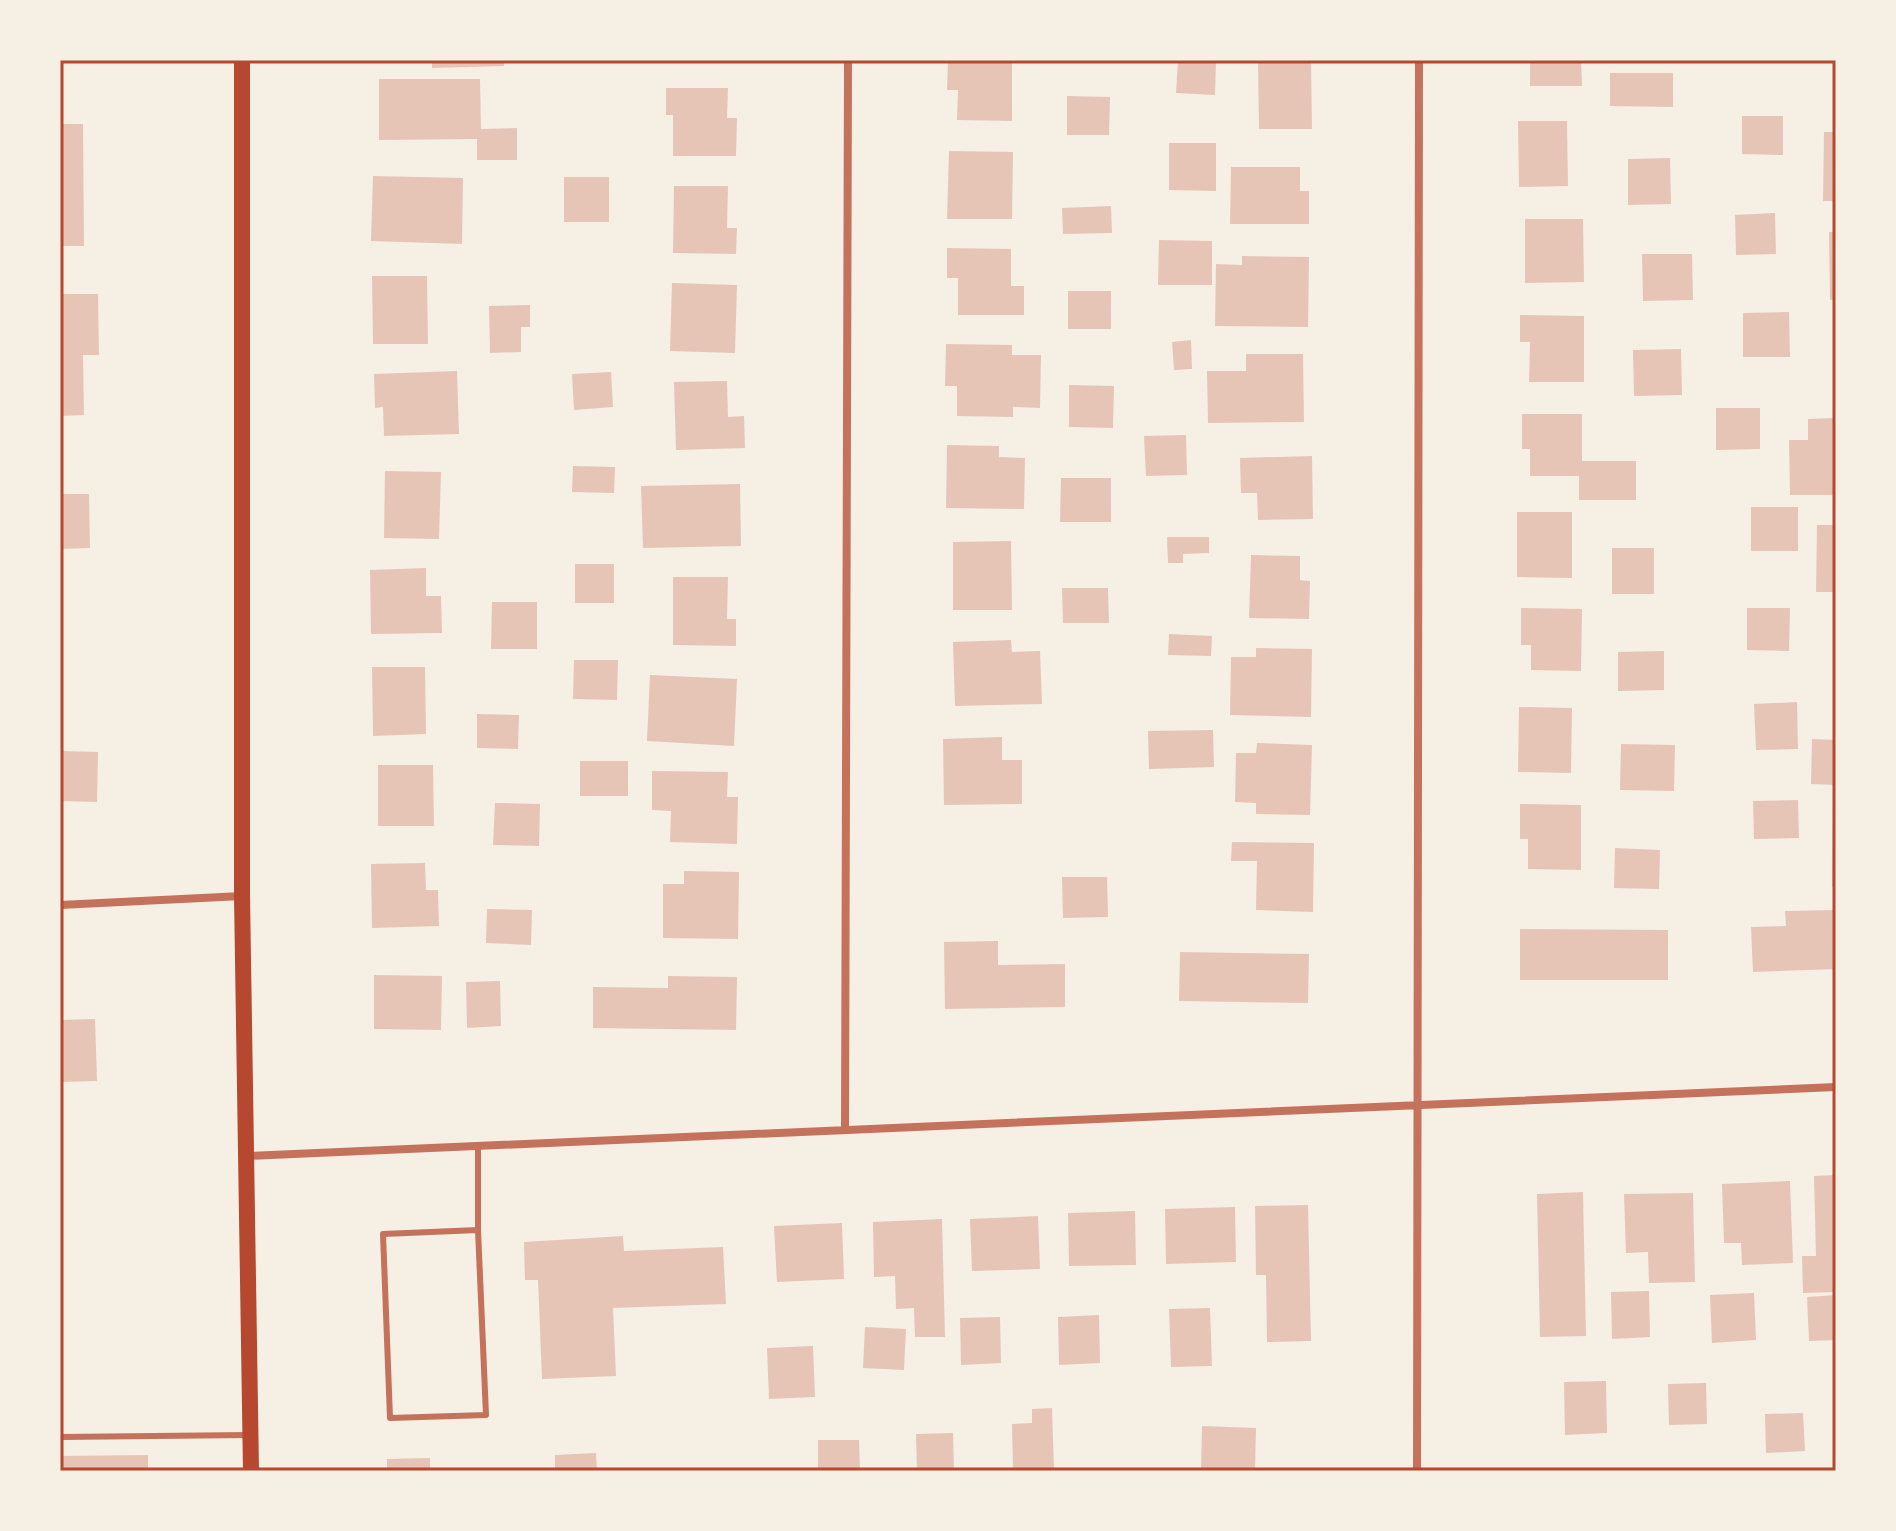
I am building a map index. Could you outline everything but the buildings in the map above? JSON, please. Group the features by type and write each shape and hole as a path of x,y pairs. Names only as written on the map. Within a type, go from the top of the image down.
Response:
{"main road":[{"path":"242,60 242,896 251,1471"}],"street":[{"path":"845,1129 848,60"},
{"path":"1417,1471 1419,60"},
{"path":"60,905 242,896"},
{"path":"246,1156 1836,1087"}],"lane":[{"path":"478,1146 478,1230 486,1415 390,1418 383,1234 478,1230"},
{"path":"60,1437 250,1435"}]}
